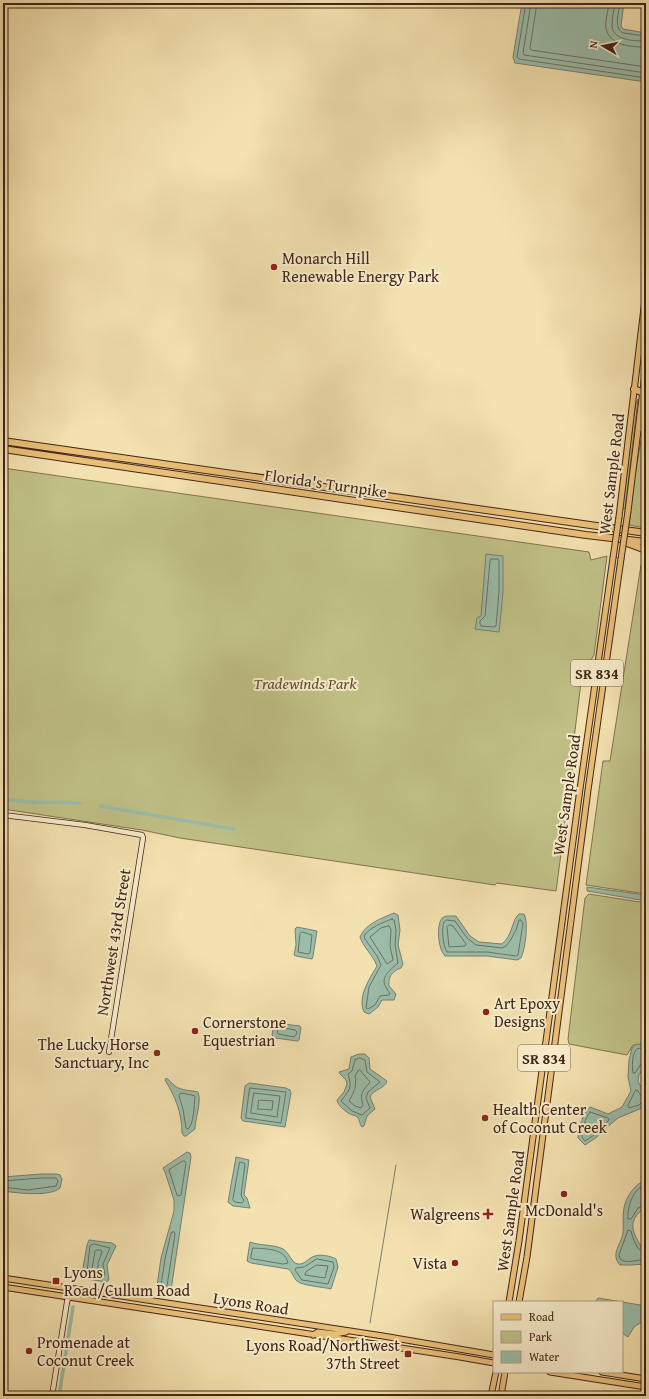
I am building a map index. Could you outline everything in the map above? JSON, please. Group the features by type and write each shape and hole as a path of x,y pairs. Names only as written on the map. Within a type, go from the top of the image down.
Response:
{"highway":[{"path":"634,389 645,391"},
{"path":"639,428 646,411"},
{"name":"Florida's Turnpike","path":"3,440 646,533"},
{"name":"Florida's Turnpike","path":"3,450 646,542"},
{"path":"610,538 633,544 646,550"}],"main road":[{"name":"West Sample Road","path":"509,1301 520,1234 580,788 619,517 646,291"},
{"name":"West Sample Road","path":"519,1301 527,1257 587,798 645,391 646,366"},
{"name":"Lyons Road","path":"3,1278 351,1331 493,1355"},
{"name":"Lyons Road","path":"3,1288 493,1364"},
{"path":"162,1312 164,1303"},
{"path":"312,1335 318,1332 335,1334 351,1331"},
{"path":"492,1396 496,1373"},
{"path":"500,1396 506,1373"},
{"path":"556,1373 646,1387"},
{"path":"608,1373 646,1379"}],"street":[{"name":"Northwest 43rd Street","path":"3,815 90,826 142,835 143,838 109,1052"},
{"path":"52,1396 68,1297 71,1289"}],"green space":[{"path":"638,399 625,509 622,509 633,421"},
{"path":"646,413 646,528 629,525 635,474"},
{"name":"Tradewinds Park","path":"3,468 589,552 591,560 607,556 594,655 582,674 572,755 574,756 556,891 497,883 495,885 180,838 142,830 3,809"},
{"path":"641,565 646,575 646,894 586,885 603,761 610,761"},
{"path":"589,894 646,903 646,1044 633,1045 627,1055 569,1044 568,1039 585,898"}],"water":[{"path":"522,3 624,3 621,26 623,29 646,33 646,82 515,63 513,57"},
{"path":"486,554 503,556 503,592 499,632 475,629 477,618 481,616"},
{"path":"587,887 646,895 646,901 587,891"},
{"path":"394,913 398,915 400,930 398,945 403,964 401,968 393,973 389,980 389,986 396,994 394,1000 382,1000 378,1007 369,1014 364,1012 362,1006 363,994 377,966 360,937 362,932 370,925 379,919"},
{"path":"519,914 524,914 526,923 525,943 521,958 517,960 487,956 445,956 443,953 439,943 438,932 442,918 446,916 456,916 470,936 479,942 502,944 506,940"},
{"path":"297,927 317,931 312,959 294,955 296,945 295,929"},
{"path":"274,1024 300,1026 299,1040 275,1038 272,1035"},
{"path":"637,1044 646,1045 646,1064 639,1075 638,1081 646,1097 645,1105 642,1108 618,1118 597,1137 585,1145 578,1138 581,1121 587,1110 590,1107 608,1114 622,1107 631,1091 628,1077 629,1060 632,1048"},
{"path":"359,1054 365,1054 369,1058 370,1069 387,1081 384,1086 374,1092 370,1097 375,1109 367,1116 364,1126 362,1127 357,1117 344,1110 337,1100 344,1092 347,1084 346,1080 339,1072 349,1069 351,1057"},
{"path":"166,1078 178,1088 198,1092 199,1105 195,1129 186,1136 182,1133 179,1112 172,1092 165,1080"},
{"path":"249,1083 286,1088 290,1090 291,1093 285,1127 243,1121 241,1118 245,1086"},
{"path":"187,1152 190,1153 191,1157 171,1290 168,1292 163,1292 158,1290 157,1286 161,1258 174,1211 174,1200 163,1168"},
{"path":"236,1157 249,1160 244,1195 247,1198 250,1208 233,1206 228,1202"},
{"path":"41,1174 60,1175 62,1179 60,1188 49,1193 3,1191 3,1177"},
{"path":"644,1181 646,1182 646,1207 637,1215 633,1222 633,1229 642,1249 644,1264 620,1265 617,1261 616,1253 623,1233 623,1214 625,1204 634,1188"},
{"path":"89,1240 112,1243 116,1246 107,1265 109,1280 106,1282 87,1279 82,1274"},
{"path":"250,1242 275,1246 283,1249 294,1262 298,1264 303,1263 317,1255 336,1259 338,1267 331,1289 300,1283 288,1269 247,1261"},
{"path":"598,1298 616,1301 596,1301"},
{"path":"623,1302 646,1306 646,1325 640,1323 634,1327 628,1337 623,1334"}],"waterway":[{"path":"3,799 29,802 80,803"},
{"path":"100,806 234,829"},
{"path":"370,1323 396,1165"},
{"path":"59,1396 73,1307"}],"place":[{"name":"Monarch Hill Renewable Energy Park","path":"274,267"},
{"name":"Art Epoxy Designs","path":"486,1012"},
{"name":"Cornerstone Equestrian","path":"195,1031"},
{"name":"The Lucky Horse Sanctuary, Inc","path":"157,1053"},
{"name":"Health Center of Coconut Creek","path":"485,1118"},
{"name":"McDonald's","path":"564,1194"},
{"name":"Walgreens","path":"488,1214"},
{"name":"Vista","path":"455,1263"},
{"name":"Lyons Road/Cullum Road","path":"56,1281"},
{"name":"Promenade at Coconut Creek","path":"29,1351"},
{"name":"Lyons Road/Northwest 37th Street","path":"408,1354"}]}
